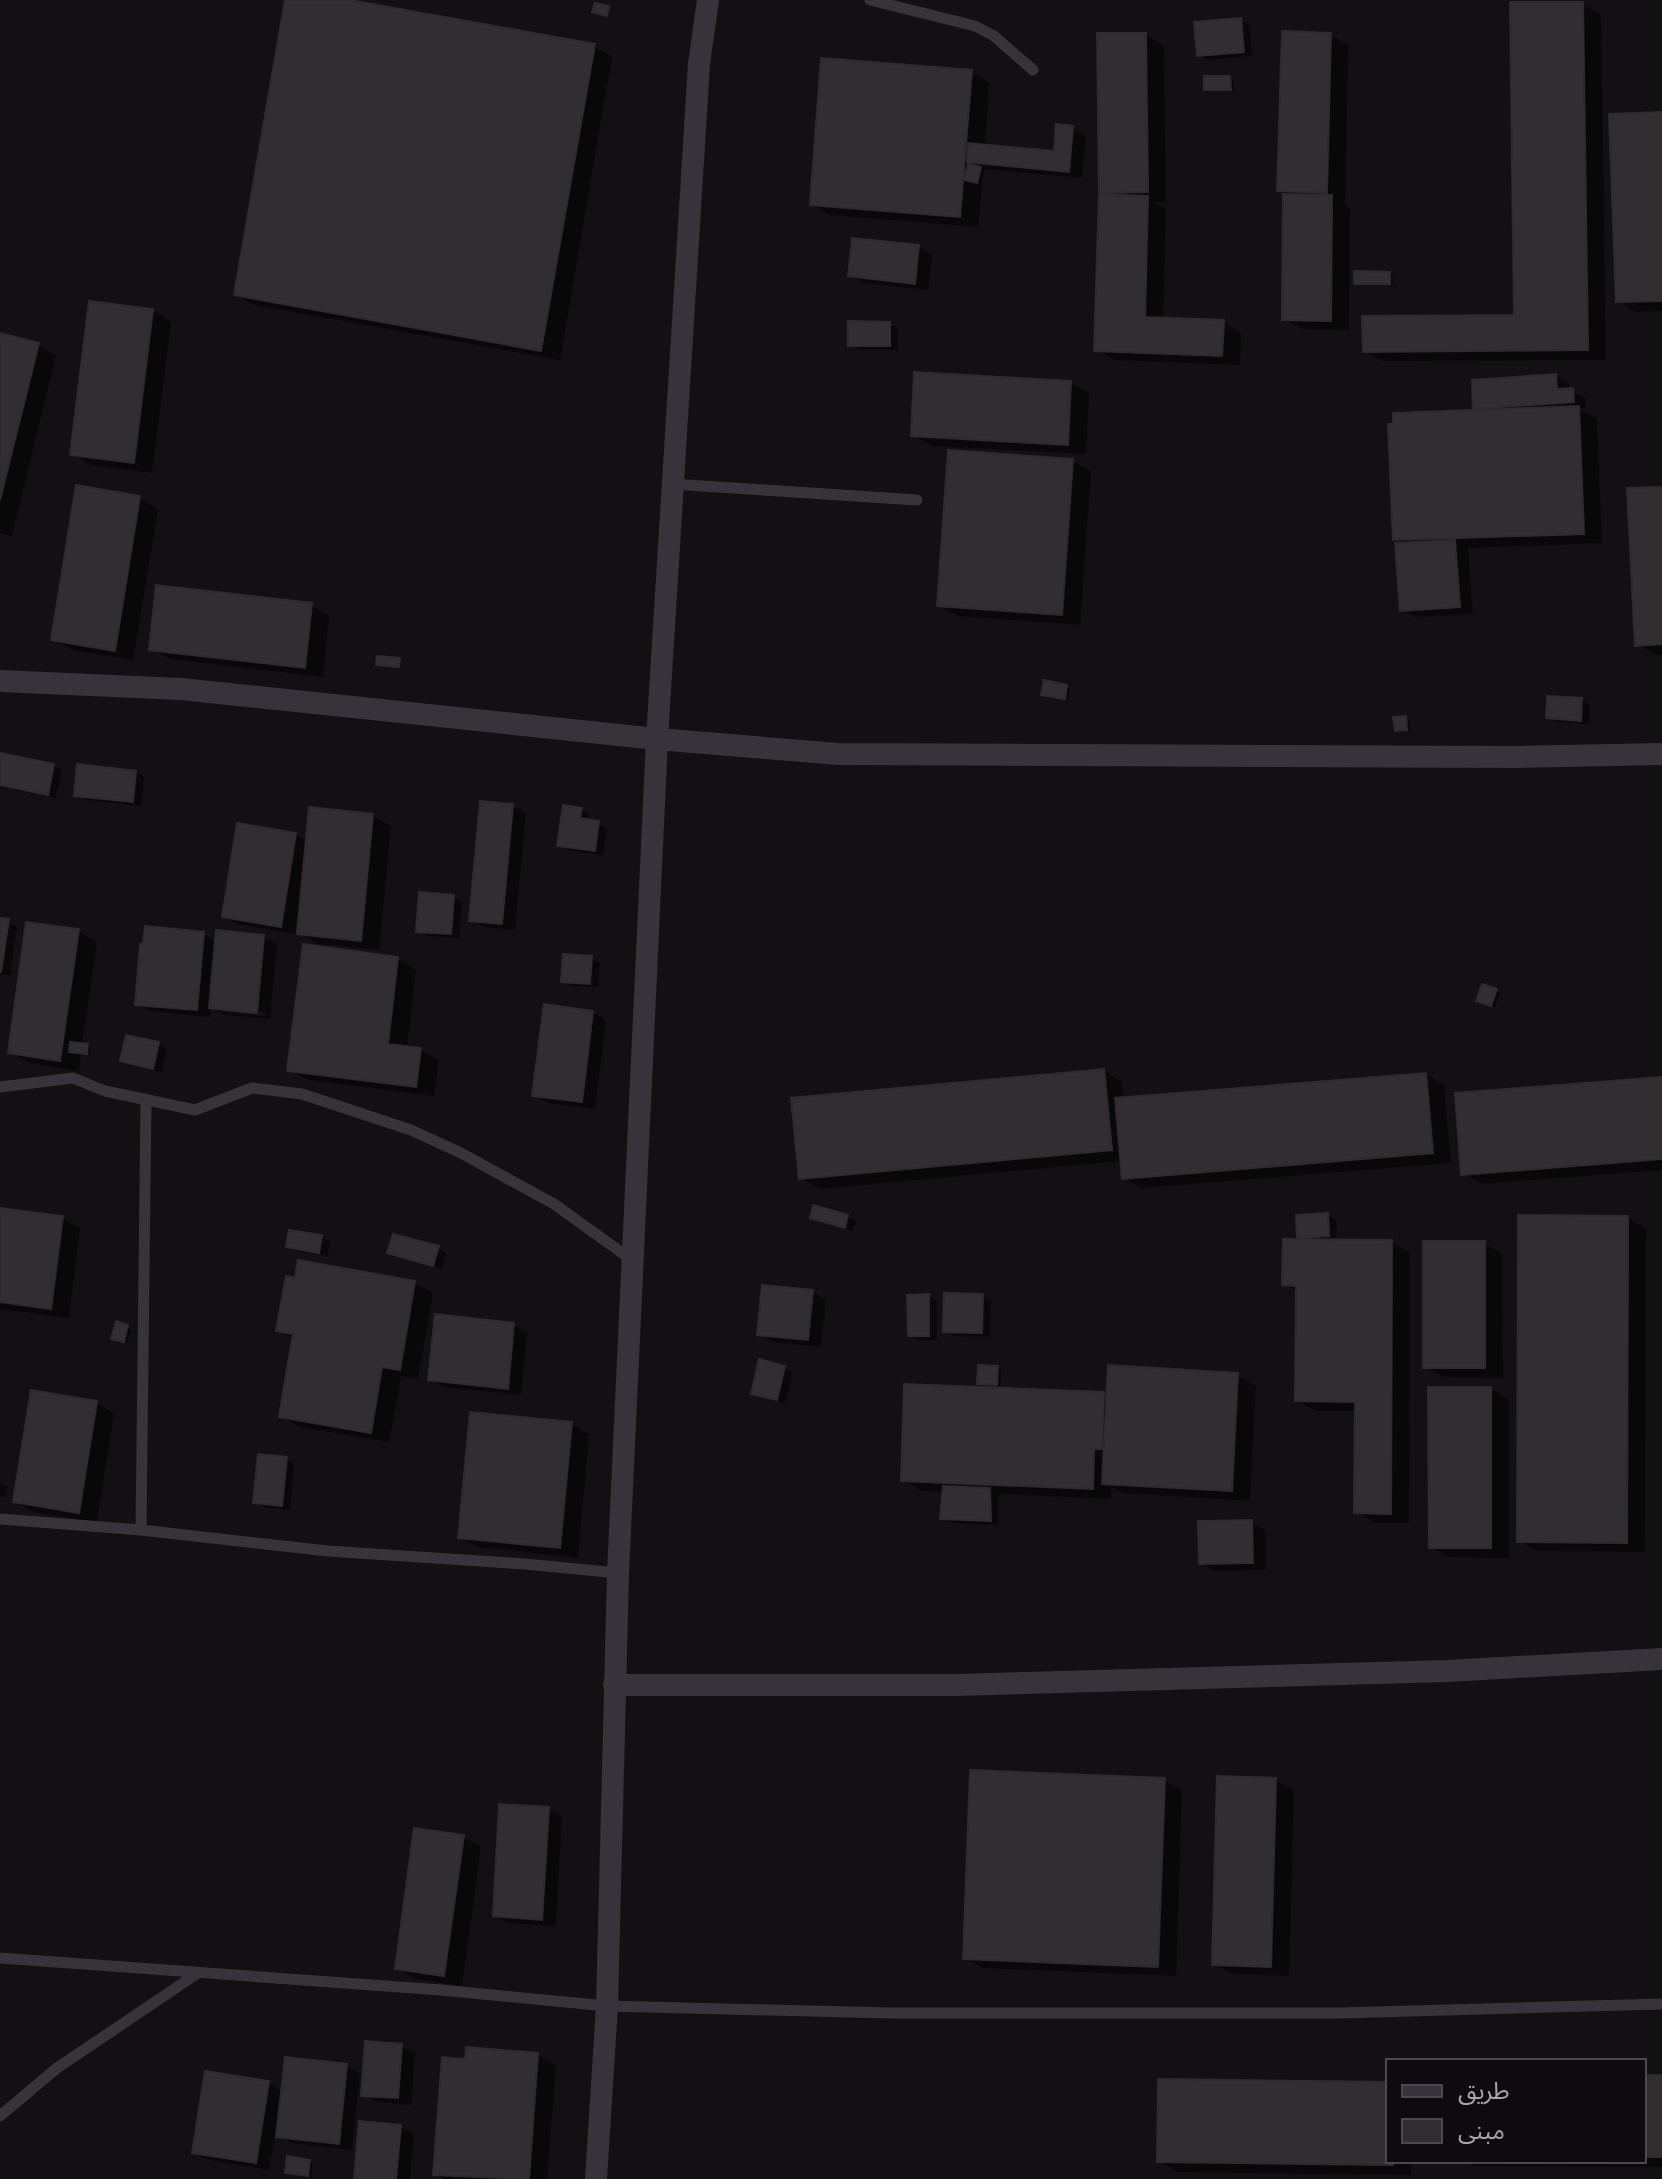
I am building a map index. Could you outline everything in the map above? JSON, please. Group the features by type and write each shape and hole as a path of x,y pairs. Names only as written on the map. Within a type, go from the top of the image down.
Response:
{"street":[{"path":"596,2179 607,2006 618,1573 657,739 699,64 708,0"},
{"path":"0,681 181,689 657,739 838,754 1502,757 1662,754"},
{"path":"614,1685 955,1685 1447,1671 1662,1659"}],"lane":[{"path":"870,0 975,26 994,36 1033,70"},
{"path":"671,484 917,500"},
{"path":"0,1087 73,1078 105,1091 195,1110 252,1088 302,1094 411,1130 461,1153 554,1204 633,1260"},
{"path":"141,1530 146,1099"},
{"path":"0,1519 141,1530 328,1551 618,1573"},
{"path":"0,1958 441,1990 607,2006 890,2013 1340,2013 1662,2004"},
{"path":"0,2116 57,2068 198,1973"}],"building":[{"path":"285,0 350,0 595,44 541,351 234,295"},
{"path":"1510,2 1583,2 1588,350 1363,352 1362,316 1514,315"},
{"path":"595,3 609,6 607,16 592,12"},
{"path":"1241,18 1244,52 1197,56 1194,22"},
{"path":"1282,31 1331,33 1327,193 1277,191"},
{"path":"1097,33 1146,33 1148,192 1099,193"},
{"path":"821,58 972,70 960,217 810,205"},
{"path":"1204,76 1230,76 1231,90 1204,90"},
{"path":"1662,112 1662,301 1616,302 1609,114"},
{"path":"1056,124 1073,126 1069,172 967,162 968,143 1054,151"},
{"path":"968,164 981,167 977,183 964,180"},
{"path":"1099,194 1148,196 1145,317 1224,320 1222,356 1094,351"},
{"path":"1283,194 1332,195 1331,321 1282,320"},
{"path":"852,238 919,245 915,284 848,276"},
{"path":"1354,271 1390,272 1390,284 1354,284"},
{"path":"89,301 153,309 134,463 70,455"},
{"path":"848,321 890,322 890,346 848,346"},
{"path":"0,333 39,343 0,500"},
{"path":"914,372 1071,381 1068,445 911,436"},
{"path":"1556,374 1557,389 1573,388 1574,402 1473,409 1472,380"},
{"path":"1579,406 1584,534 1393,540 1388,424 1393,424 1393,413"},
{"path":"948,450 1073,459 1062,615 937,606"},
{"path":"76,485 140,496 115,651 51,640"},
{"path":"1662,487 1662,644 1635,646 1627,488"},
{"path":"1455,540 1460,607 1400,611 1395,543"},
{"path":"156,585 312,603 305,668 149,650"},
{"path":"377,656 400,658 399,667 376,665"},
{"path":"1044,680 1067,685 1065,699 1041,695"},
{"path":"1547,696 1582,698 1581,721 1546,718"},
{"path":"1406,716 1407,730 1395,731 1393,717"},
{"path":"0,753 54,764 48,795 0,785"},
{"path":"77,764 136,771 133,802 74,796"},
{"path":"480,801 513,804 502,924 469,921"},
{"path":"563,805 582,808 580,818 599,821 595,851 557,846"},
{"path":"309,807 373,814 361,941 297,934"},
{"path":"237,823 296,833 281,927 222,917"},
{"path":"419,892 454,895 451,934 416,932"},
{"path":"0,918 9,919 1,972 0,972"},
{"path":"26,922 79,929 60,1061 8,1053"},
{"path":"145,926 204,932 197,1010 135,1005 140,944 143,944"},
{"path":"216,930 264,935 257,1013 209,1008"},
{"path":"303,944 398,957 388,1044 421,1048 416,1087 287,1071"},
{"path":"563,954 592,956 590,984 561,982"},
{"path":"1482,984 1497,989 1491,1006 1476,1001"},
{"path":"544,1004 593,1011 582,1102 532,1096"},
{"path":"126,1035 159,1042 153,1069 120,1061"},
{"path":"70,1042 88,1044 87,1054 69,1052"},
{"path":"1104,1069 1112,1150 799,1179 791,1098"},
{"path":"1426,1073 1433,1153 1122,1179 1115,1098"},
{"path":"1662,1077 1662,1159 1461,1175 1455,1093"},
{"path":"813,1205 848,1215 845,1228 810,1218"},
{"path":"0,1208 63,1216 51,1309 0,1302"},
{"path":"1328,1213 1329,1236 1297,1238 1296,1215"},
{"path":"1518,1215 1628,1216 1627,1543 1517,1542"},
{"path":"289,1230 322,1235 319,1253 286,1247"},
{"path":"393,1234 439,1246 433,1266 387,1253"},
{"path":"1283,1239 1392,1240 1391,1514 1354,1513 1355,1402 1295,1401 1296,1286 1282,1285"},
{"path":"1423,1241 1485,1241 1485,1368 1423,1368"},
{"path":"298,1260 415,1281 400,1370 382,1367 371,1433 279,1417 293,1334 276,1331 286,1276 295,1278"},
{"path":"762,1285 813,1290 808,1340 757,1335"},
{"path":"944,1293 983,1294 982,1333 943,1332"},
{"path":"929,1294 929,1336 908,1336 907,1295"},
{"path":"435,1314 514,1323 508,1389 428,1380"},
{"path":"116,1321 128,1325 124,1342 111,1339"},
{"path":"759,1359 785,1366 777,1400 751,1394"},
{"path":"978,1365 998,1366 997,1385 977,1384"},
{"path":"1108,1365 1238,1373 1232,1491 1102,1484"},
{"path":"904,1384 1104,1392 1102,1449 1094,1449 1093,1489 901,1481"},
{"path":"1428,1387 1491,1387 1491,1548 1429,1548"},
{"path":"31,1390 97,1401 79,1513 13,1502"},
{"path":"470,1412 572,1422 560,1548 458,1538"},
{"path":"258,1454 287,1457 282,1506 253,1503"},
{"path":"943,1486 990,1488 991,1521 940,1519"},
{"path":"1252,1520 1253,1563 1199,1564 1198,1521"},
{"path":"970,1770 1165,1778 1158,1967 963,1959"},
{"path":"1217,1776 1276,1778 1271,1967 1212,1965"},
{"path":"499,1804 549,1807 542,1920 493,1916"},
{"path":"414,1828 464,1835 444,1976 395,1969"},
{"path":"365,2041 402,2044 398,2098 361,2096"},
{"path":"466,2047 538,2053 529,2179 433,2175 442,2057 465,2059"},
{"path":"285,2057 347,2064 339,2144 276,2137"},
{"path":"205,2071 269,2081 256,2163 192,2153"},
{"path":"1646,2075 1662,2075 1662,2157 1646,2157"},
{"path":"1158,2079 1386,2082 1386,2163 1393,2165 1157,2162"},
{"path":"359,2121 401,2125 396,2179 354,2179"},
{"path":"287,2156 310,2160 308,2176 285,2173"}]}
